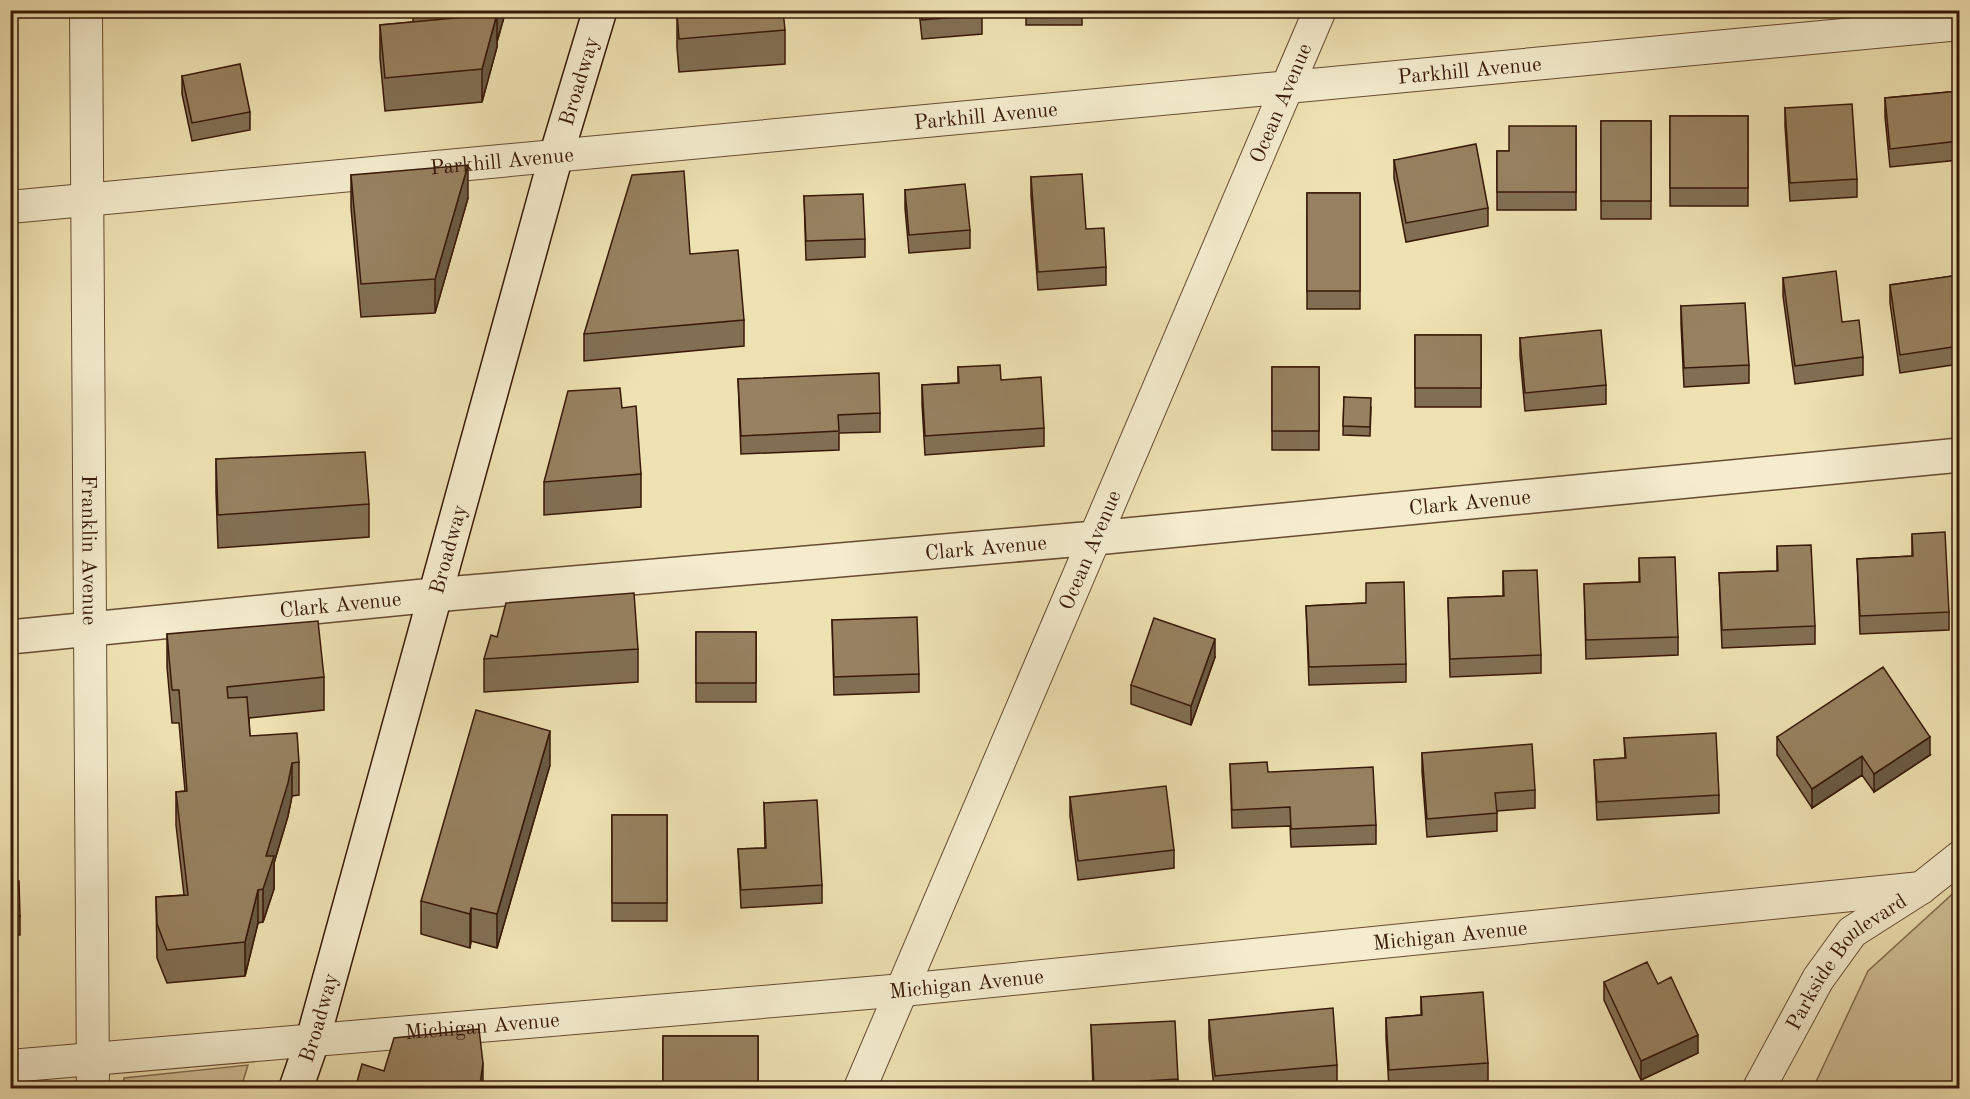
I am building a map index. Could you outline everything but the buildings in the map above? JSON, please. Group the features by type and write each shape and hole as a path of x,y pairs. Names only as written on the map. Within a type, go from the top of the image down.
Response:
{"street":[{"name":"Franklin Avenue","path":"86,10 92,1073"},
{"name":"Broadway","path":"296,1089 313,1039 556,156 600,10"},
{"name":"Ocean Avenue","path":"860,1089 1320,10"},
{"name":"Parkhill Avenue","path":"10,207 1959,24"},
{"name":"Clark Avenue","path":"10,637 434,595 1095,538 1959,455"},
{"name":"Parkside Boulevard","path":"1759,1089 1818,979 1852,932 1921,888 1959,857"},
{"name":"Michigan Avenue","path":"10,1066 92,1073 313,1039 903,990 1921,888"}],"shaded area":[{"path":"1959,888 1959,1088 1813,1088 1868,971"},
{"path":"248,1065 241,1088 123,1088 124,1078"}]}
